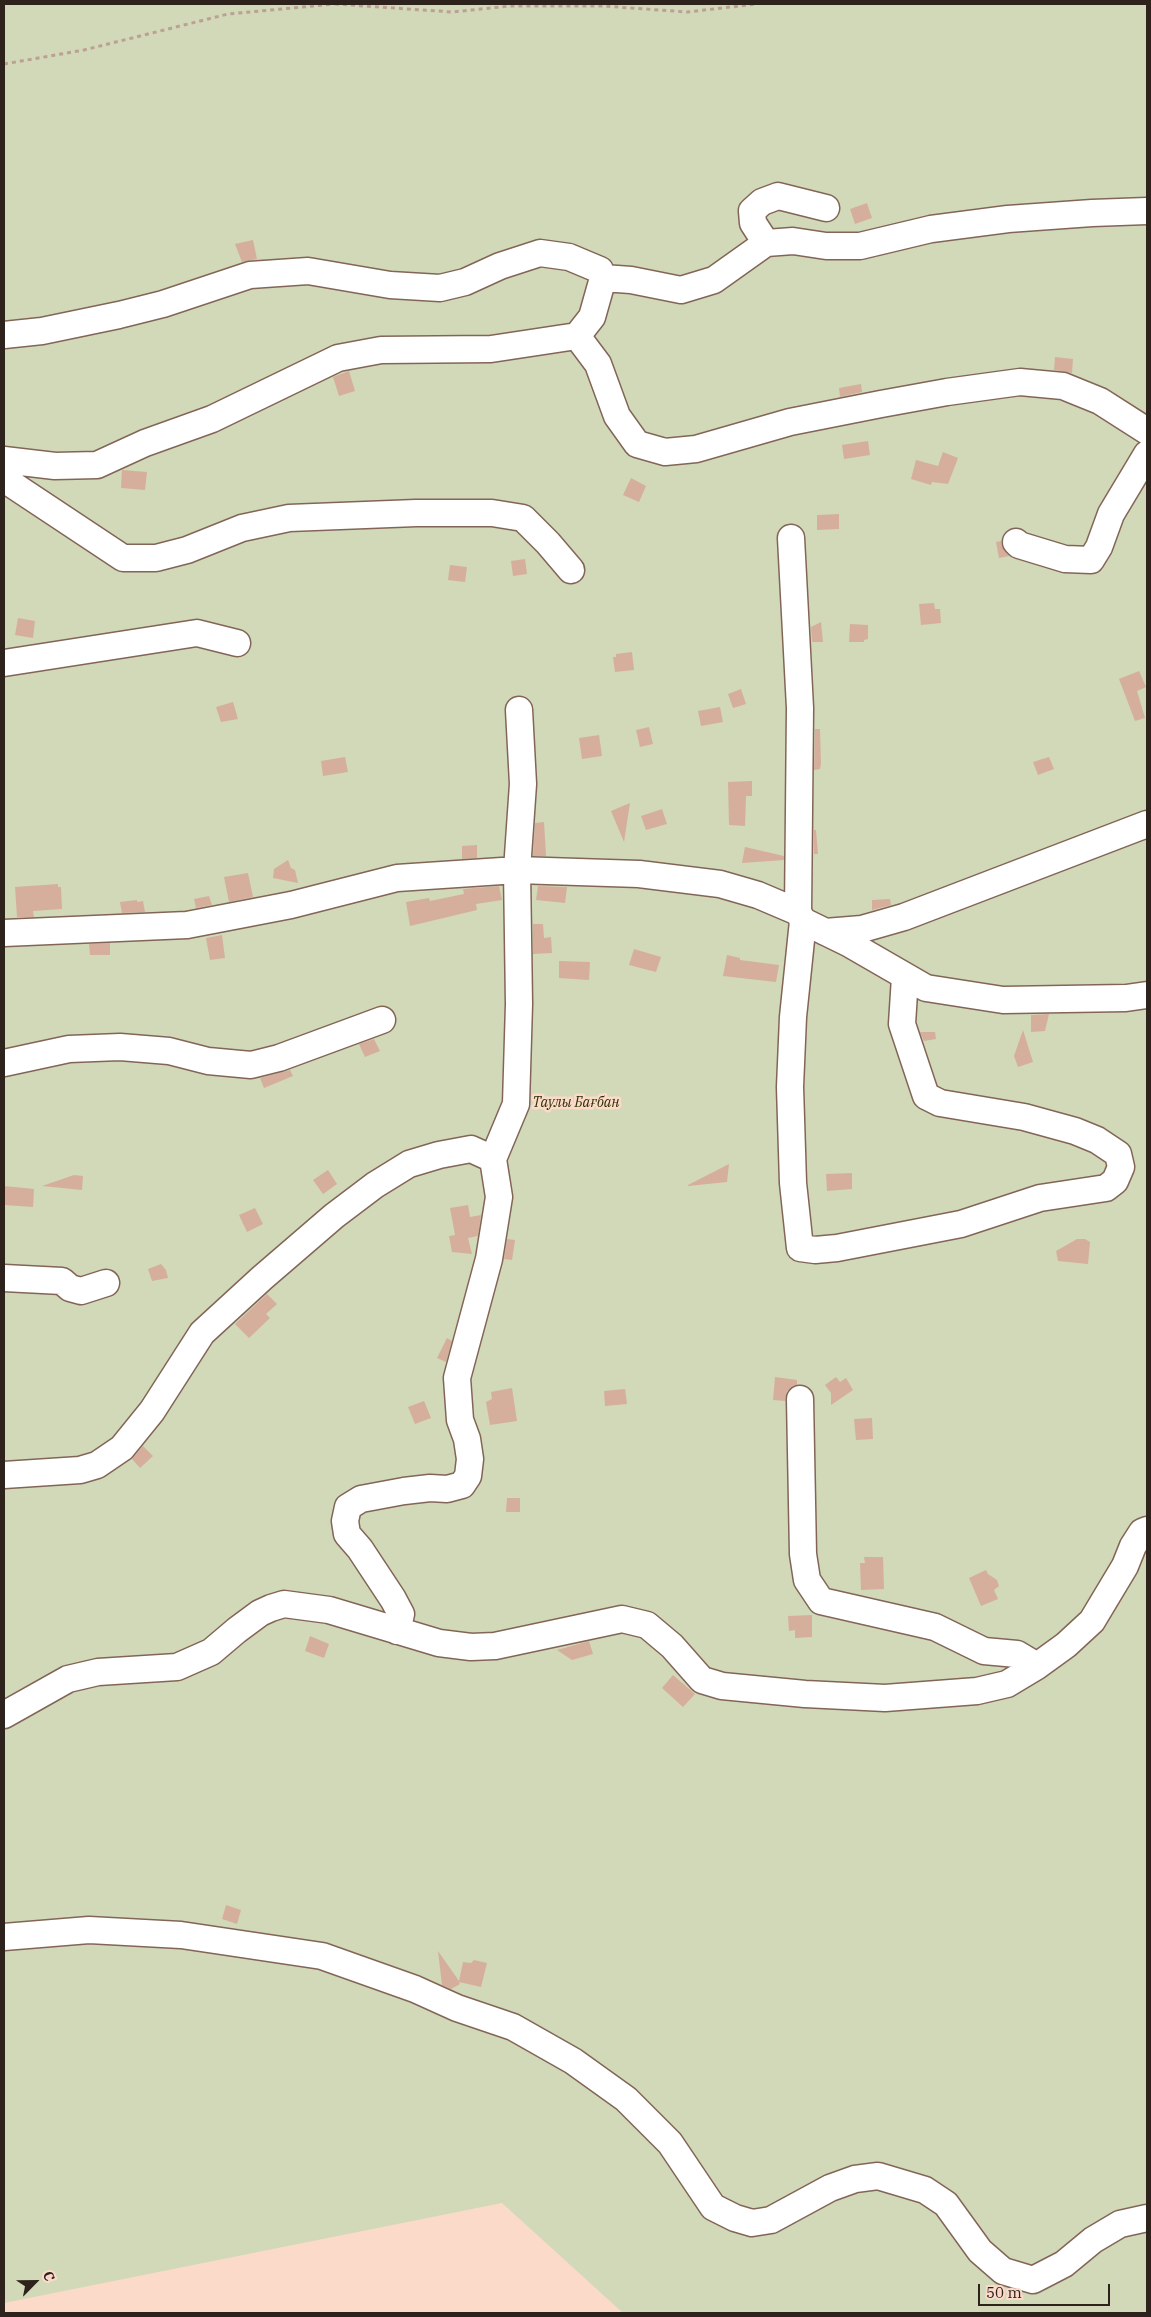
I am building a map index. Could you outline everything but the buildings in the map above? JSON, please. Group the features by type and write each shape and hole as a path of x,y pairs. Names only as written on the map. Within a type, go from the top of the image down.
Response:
{"street":[{"path":"766,243 753,223 752,211 762,202 778,196 826,208"},
{"path":"603,278 631,280 681,290 714,280 766,243 793,241 826,246 860,246 931,229 1008,219 1092,213 1147,212"},
{"path":"4,335 42,332 119,315 163,304 250,275 308,270 390,285 440,288 464,282 500,266 540,253 569,257 600,270 603,278 592,317 576,336 491,349 381,350 338,358 212,419 145,443 97,464 55,466 4,460"},
{"path":"576,336 598,364 617,416 637,444 665,452 696,449 790,422 880,404 1020,382 1063,386 1100,400 1147,431"},
{"path":"1016,542 1019,545 1065,559 1091,560 1099,548 1111,514 1147,454"},
{"path":"4,479 38,504 75,525 123,558 164,556 187,550 242,528 289,518 416,513 492,513 522,518 548,543 571,570"},
{"path":"791,538 800,708 807,921 793,1017 790,1087 793,1175 800,1248 815,1250 837,1248 961,1224 1040,1198 1106,1188 1115,1181 1121,1167 1118,1154 1097,1140 1075,1131 1024,1117 940,1103 926,1096 902,1024 905,977"},
{"path":"4,663 197,633 237,643"},
{"path":"398,1631 401,1614 394,1599 360,1549 347,1534 345,1521 348,1507 361,1499 430,1488 447,1490 462,1485 468,1476 470,1459 467,1439 460,1420 457,1378 489,1259 499,1197 493,1159 516,1104 519,1004 517,870 523,784 519,710"},
{"path":"807,921 862,929 904,917 1147,824"},
{"path":"4,934 187,925 291,905 397,878 517,870 639,874 720,884 758,895 848,943 926,988 1003,1000 1126,998 1147,995"},
{"path":"4,1063 69,1049 120,1047 169,1051 208,1061 251,1065 279,1058 382,1020"},
{"path":"4,1475 80,1470 96,1464 122,1448 152,1411 202,1333 334,1216 376,1185 409,1164 439,1155 471,1149 493,1159"},
{"path":"4,1278 62,1281 70,1288 82,1291 106,1283"},
{"path":"800,1399 803,1554 807,1580 821,1602 935,1626 984,1651 1017,1654 1037,1666"},
{"path":"4,1715 68,1679 98,1672 177,1667 211,1652 260,1613 284,1604 328,1610 439,1643 471,1647 494,1646 622,1619 647,1625 672,1646 702,1680 722,1686 814,1695 885,1698 977,1691 1007,1684 1037,1666 1066,1645 1092,1621 1125,1566 1133,1546 1142,1532 1147,1530"},
{"path":"4,1936 89,1930 181,1935 322,1956 415,1989 457,2008 513,2028 573,2061 626,2099 670,2143 713,2207 735,2218 752,2223 771,2220 830,2188 855,2179 878,2176 925,2190 946,2204 980,2251 1002,2271 1033,2280 1064,2264 1093,2240 1120,2224 1147,2218"}],"path":[{"path":"4,64 84,50 228,14 334,4 452,12 510,6 603,6 687,12 757,4"}],"green space":[{"name":"Таулы Бағбан","path":"4,4 1147,4 1147,2313 623,2313 502,2203 4,2303"}]}
